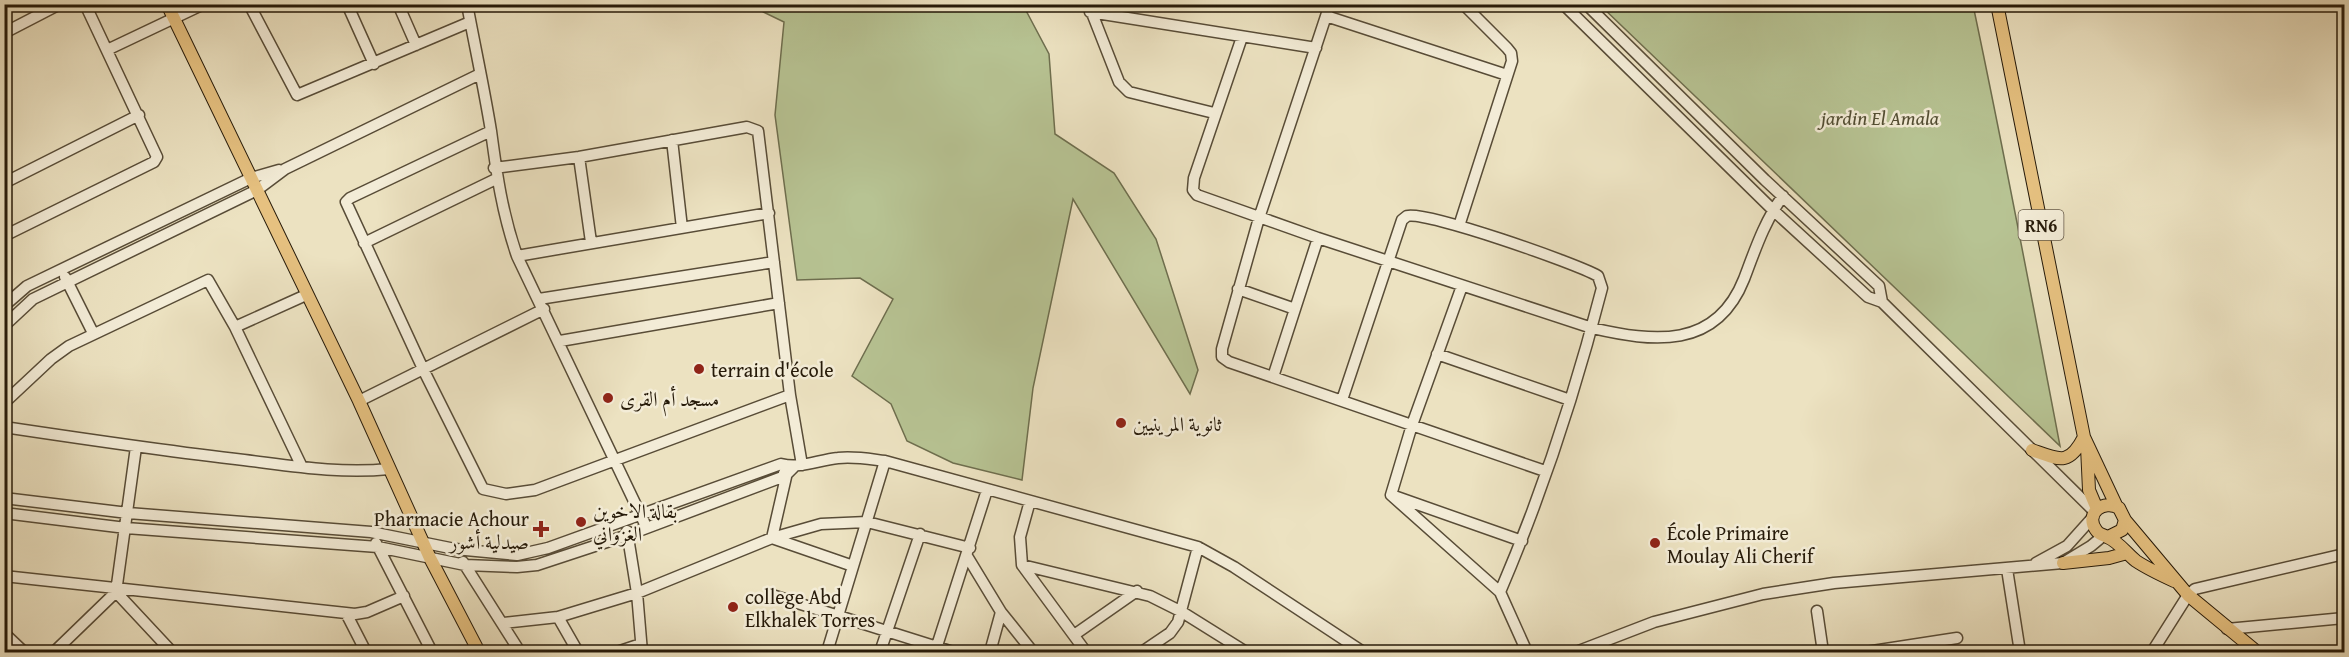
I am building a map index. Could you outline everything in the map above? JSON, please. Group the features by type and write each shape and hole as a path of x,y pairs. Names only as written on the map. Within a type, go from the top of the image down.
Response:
{"main road":[{"path":"167,4 359,401 430,558 479,652"},
{"name":"RN6","path":"1997,4 2086,441 2089,490 2095,512 2094,528 2145,567 2175,582"},
{"path":"2032,450 2052,457 2067,458 2086,441"},
{"name":"RN6","path":"2086,441 2125,520 2175,582 2257,652"},
{"path":"2095,512 2106,504 2116,505"},
{"path":"2105,536 2122,530 2125,520"},
{"path":"2063,563 2109,558 2127,553"}],"street":[{"path":"4,33 60,4"},
{"path":"4,236 154,162 157,153 85,4"},
{"path":"107,50 204,4"},
{"path":"249,4 297,95 470,22"},
{"path":"347,4 374,64"},
{"path":"398,4 416,45"},
{"path":"467,4 490,131 495,173 506,224 517,256 560,341 647,527"},
{"path":"1330,4 1259,218 1222,357 1229,362 1545,471"},
{"path":"1459,225 1507,75 1511,53 1463,4"},
{"path":"1563,4 1773,210 1868,297 1882,302 2095,512 2067,546 2035,564"},
{"path":"1586,4 1879,286 1882,302"},
{"path":"1090,8 1242,37 1316,48"},
{"path":"1090,8 1119,82 1129,92 1214,113"},
{"path":"1326,16 1507,75"},
{"path":"1242,37 1214,113 1194,178 1193,190 1197,195 1386,261 1592,327 1635,338 1661,338 1691,333 1714,320 1726,310 1743,281 1773,210 1783,195"},
{"path":"4,326 33,300 257,190 285,169 480,74"},
{"path":"1683,123 1695,111"},
{"path":"4,183 139,115"},
{"path":"364,243 495,173 747,127 758,131 798,466"},
{"path":"490,131 350,198 346,202 424,371 483,489 523,494 790,394"},
{"path":"672,140 682,228"},
{"path":"579,156 591,242"},
{"path":"4,306 21,289 251,177 285,169"},
{"path":"517,256 769,213"},
{"path":"1342,400 1386,261 1402,220 1407,216 1427,216 1459,225 1598,276 1602,288 1570,400 1522,541 1500,592"},
{"path":"1273,377 1318,238"},
{"path":"538,299 774,262"},
{"path":"62,270 93,333"},
{"path":"4,403 51,359 93,333 208,280 235,327 302,467"},
{"path":"1391,495 1412,425 1462,286"},
{"path":"1238,290 1295,309"},
{"path":"235,327 306,295"},
{"path":"560,341 779,303"},
{"path":"359,401 424,371 544,309"},
{"path":"1437,354 1570,400"},
{"path":"4,427 136,447 302,467 353,472 389,469"},
{"path":"54,652 116,590 136,447"},
{"path":"4,498 128,513 371,532 455,549 517,555 531,553 626,521 781,464 798,466 837,458 858,457 885,462 1198,547 1234,567 1363,652"},
{"path":"827,652 885,462"},
{"path":"772,538 785,476 781,464"},
{"path":"4,513 126,528 378,547 465,565 537,565 628,535 785,476 798,466"},
{"path":"936,650 987,490"},
{"path":"1391,495 1522,541"},
{"path":"1391,495 1500,592 1527,652"},
{"path":"1030,501 1020,537 1022,565 1086,652"},
{"path":"617,652 642,648 637,593 626,521"},
{"path":"504,623 558,617 637,593 772,538 821,524 867,522 920,534 969,552 1000,612 1033,652"},
{"path":"371,532 432,652"},
{"path":"880,652 920,534"},
{"path":"1576,652 1654,622 1763,594 1834,583 2063,563 2105,536"},
{"path":"772,538 853,567"},
{"path":"1142,652 1170,633 1182,612 1198,547"},
{"path":"455,549 504,623 520,652"},
{"path":"2152,652 2188,595 2214,583 2344,554"},
{"path":"1022,565 1137,591 1182,612 1230,649 1246,652"},
{"path":"2007,569 2020,652"},
{"path":"4,576 116,590 362,614 404,596"},
{"path":"116,590 172,652"},
{"path":"1074,635 1137,591"},
{"path":"772,595 936,650 953,652"},
{"path":"1817,611 1824,652"},
{"path":"990,652 1000,612"},
{"path":"346,613 366,652"},
{"path":"558,617 578,652"},
{"path":"2228,629 2344,618"},
{"path":"4,633 24,652"},
{"path":"1868,652 1957,638"}],"green space":[{"path":"749,5 1023,5 1049,54 1055,134 1114,173 1156,239 1198,370 1190,394 1073,199 1033,388 1022,480 953,463 907,441 891,404 852,376 893,299 860,278 797,280 775,115 784,22"},
{"name":"jardin El Amala","path":"1600,5 1973,5 2060,446"}],"place":[{"name":"terrain d'école","path":"699,369"},
{"name":"مسجد أم القرى","path":"608,398"},
{"name":"ثانوية المرينيين","path":"1121,423"},
{"name":"بقالة الاخوين الغزواني","path":"581,522"},
{"name":"Pharmacie Achour صيدلية أشور","path":"541,529"},
{"name":"École Primaire Moulay Ali Cherif","path":"1655,543"},
{"name":"college Abd Elkhalek Torres","path":"733,607"}]}
